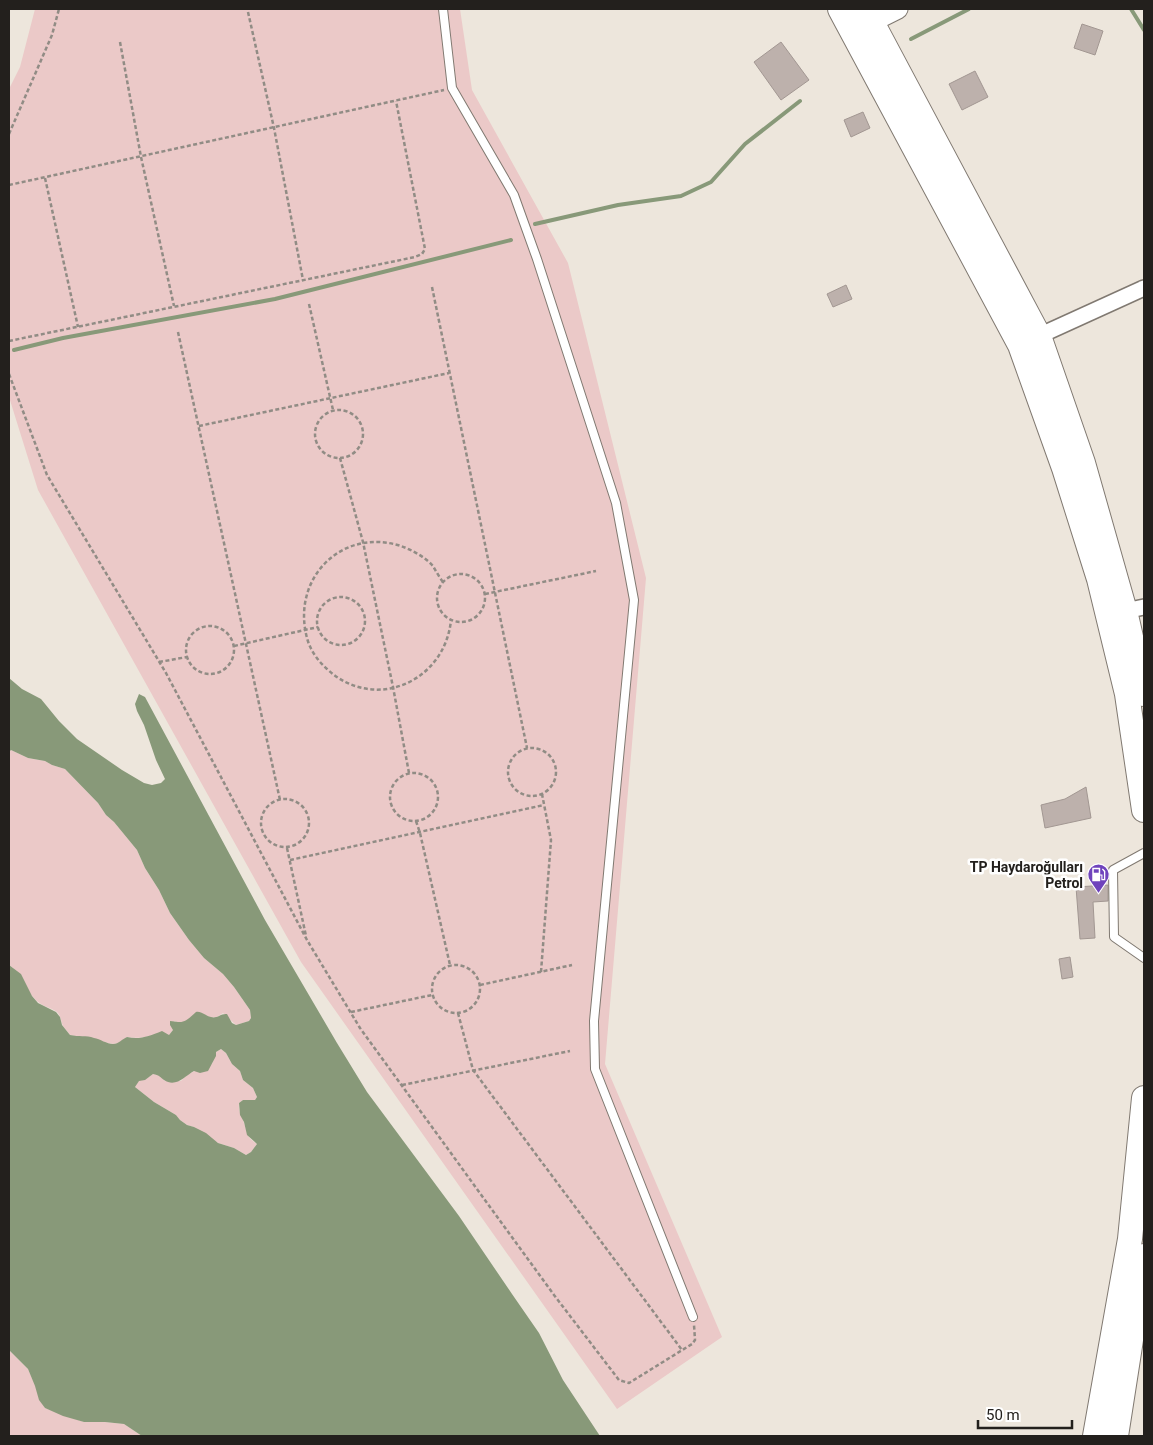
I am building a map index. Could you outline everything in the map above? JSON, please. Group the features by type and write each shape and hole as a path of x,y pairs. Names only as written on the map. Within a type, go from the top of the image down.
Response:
{"main road":[{"path":"840,9 1030,341 1064,468 1099,579 1127,694 1144,810"},
{"path":"869,15 1030,341 1083,462 1134,609 1144,694"},
{"path":"1095,1436 1130,1238 1144,1098"},
{"path":"1116,1436 1144,1256"}],"street":[{"path":"869,15 898,9"},
{"path":"1030,341 1144,288"}],"lane":[{"path":"443,9 452,88 514,195 537,259 616,504 634,600 594,1021 595,1069 693,1316"},
{"path":"1144,854 1113,870 1114,937 1144,958"}],"path":[{"path":"9,134 10,127 52,36 58,9"},
{"path":"248,12 274,128 304,280"},
{"path":"120,42 141,156 174,306"},
{"path":"9,185 452,88"},
{"path":"9,341 422,254 425,249 396,100"},
{"path":"45,178 78,326"},
{"path":"432,287 527,748"},
{"path":"309,304 333,410"},
{"path":"178,332 280,800"},
{"path":"199,426 450,373"},
{"path":"9,374 47,475 159,662 307,940 360,1028 619,1380 630,1383 696,1340 693,1316"},
{"path":"333,410 341,410 355,416 362,430 363,437 355,452 348,457 340,458 332,458 324,454 318,448 315,440 316,425 320,418 333,410"},
{"path":"340,458 363,542 409,773"},
{"path":"442,582 432,565 412,550 388,542 363,542 339,551 320,568 307,590 303,614 307,639 318,660 335,677 357,687 380,690 404,685 424,673 440,655 449,633 451,620"},
{"path":"485,594 596,571"},
{"path":"456,574 471,576 482,586 485,594 483,609 471,621 451,620 441,612 438,604 437,596 442,582 456,574"},
{"path":"336,598 351,599 362,610 365,617 363,633 351,644 343,646 334,645 327,641 321,635 318,628 319,612 329,600 336,598"},
{"path":"212,626 226,632 234,646 232,662 219,673 212,675 203,674 196,670 186,657 187,641 197,630 204,627 212,626"},
{"path":"234,646 318,628"},
{"path":"159,662 186,657"},
{"path":"527,748 535,748 549,754 556,767 554,783 549,790 542,794 526,795 512,785 509,778 510,762 520,751 527,748"},
{"path":"409,773 416,773 430,779 438,792 436,808 424,819 416,821 400,817 394,811 391,803 390,795 396,781 409,773"},
{"path":"541,972 551,840 542,794"},
{"path":"288,799 302,805 309,819 310,827 302,841 295,846 287,848 271,843 265,837 261,822 267,807 280,800 288,799"},
{"path":"290,860 544,805"},
{"path":"416,821 450,966"},
{"path":"287,848 307,940"},
{"path":"459,965 466,967 477,977 480,984 478,1000 466,1012 450,1013 442,1009 436,1003 433,995 432,987 438,973 450,966 459,965"},
{"path":"480,984 572,965"},
{"path":"351,1012 433,995"},
{"path":"458,1013 473,1070 682,1350"},
{"path":"402,1085 570,1051"}],"shaded area":[{"path":"35,9 460,9 472,90 568,263 646,578 605,1064 722,1337 617,1409 301,962 38,490 9,397 9,89 20,67"},
{"path":"9,678 22,689 41,699 77,739 144,783 152,785 161,783 165,779 135,704 139,694 145,697 265,920 367,1092 459,1216 539,1333 563,1380 600,1436 142,1436 124,1424 84,1422 45,1408 39,1400 28,1369 9,1350 9,965 21,974 32,996 38,1003 56,1012 60,1017 62,1025 70,1035 91,1037 113,1044 127,1037 140,1038 162,1031 169,1035 173,1030 170,1021 183,1021 196,1012 213,1017 227,1014 232,1023 236,1025 249,1021 251,1018 250,1010 234,987 223,974 204,958 189,940 170,913 137,850 106,815 98,803 65,769 45,761 28,758 11,750 9,752","holes":["221,1049 226,1053 232,1064 240,1071 243,1080 253,1088 257,1097 255,1100 243,1100 239,1103 240,1115 247,1135 257,1144 246,1155 234,1148 218,1143 206,1133 187,1125 176,1115 154,1102 135,1087 139,1081 145,1080 153,1074 172,1083 194,1071 200,1073 208,1071 216,1056 216,1052"]},
{"path":"11,750 28,758 45,761 65,769 98,803 106,815 137,850 170,913 189,940 204,958 223,974 250,1010 251,1018 249,1021 236,1025 223,1013 217,1017 180,1023 174,1021 173,1030 169,1035 138,1038 127,1037 119,1043 113,1044 70,1035 63,1026 57,1012 39,1003 34,998 18,973 9,965 9,752"},
{"path":"221,1049 240,1071 243,1080 253,1088 257,1097 255,1100 243,1100 239,1103 248,1135 257,1144 246,1155 234,1148 218,1143 194,1127 187,1125 176,1115 154,1102 135,1087 139,1080 153,1074 159,1075 165,1081 181,1081 192,1073 212,1064 216,1052"},
{"path":"9,1350 28,1369 45,1408 84,1422 124,1424 142,1436 9,1436"}],"building":[{"path":"1082,24 1103,31 1095,55 1074,48"},
{"path":"781,42 809,80 781,100 754,62"},
{"path":"975,71 988,97 962,110 949,84"},
{"path":"863,112 870,128 851,137 844,120"},
{"path":"846,285 852,299 833,307 827,294"},
{"path":"1086,787 1091,818 1045,828 1041,805 1065,799"},
{"path":"1108,885 1108,901 1093,902 1095,938 1080,939 1076,887"},
{"path":"1070,957 1073,977 1062,979 1059,959"}],"waterway":[{"path":"911,39 969,9"},
{"path":"1131,9 1144,30"},
{"path":"535,224 618,205 681,196 711,182 745,144 800,101"},
{"path":"14,350 63,338 275,299 511,240"}],"place":[{"name":"TP Haydaroğulları Petrol","path":"1099,894"}]}
